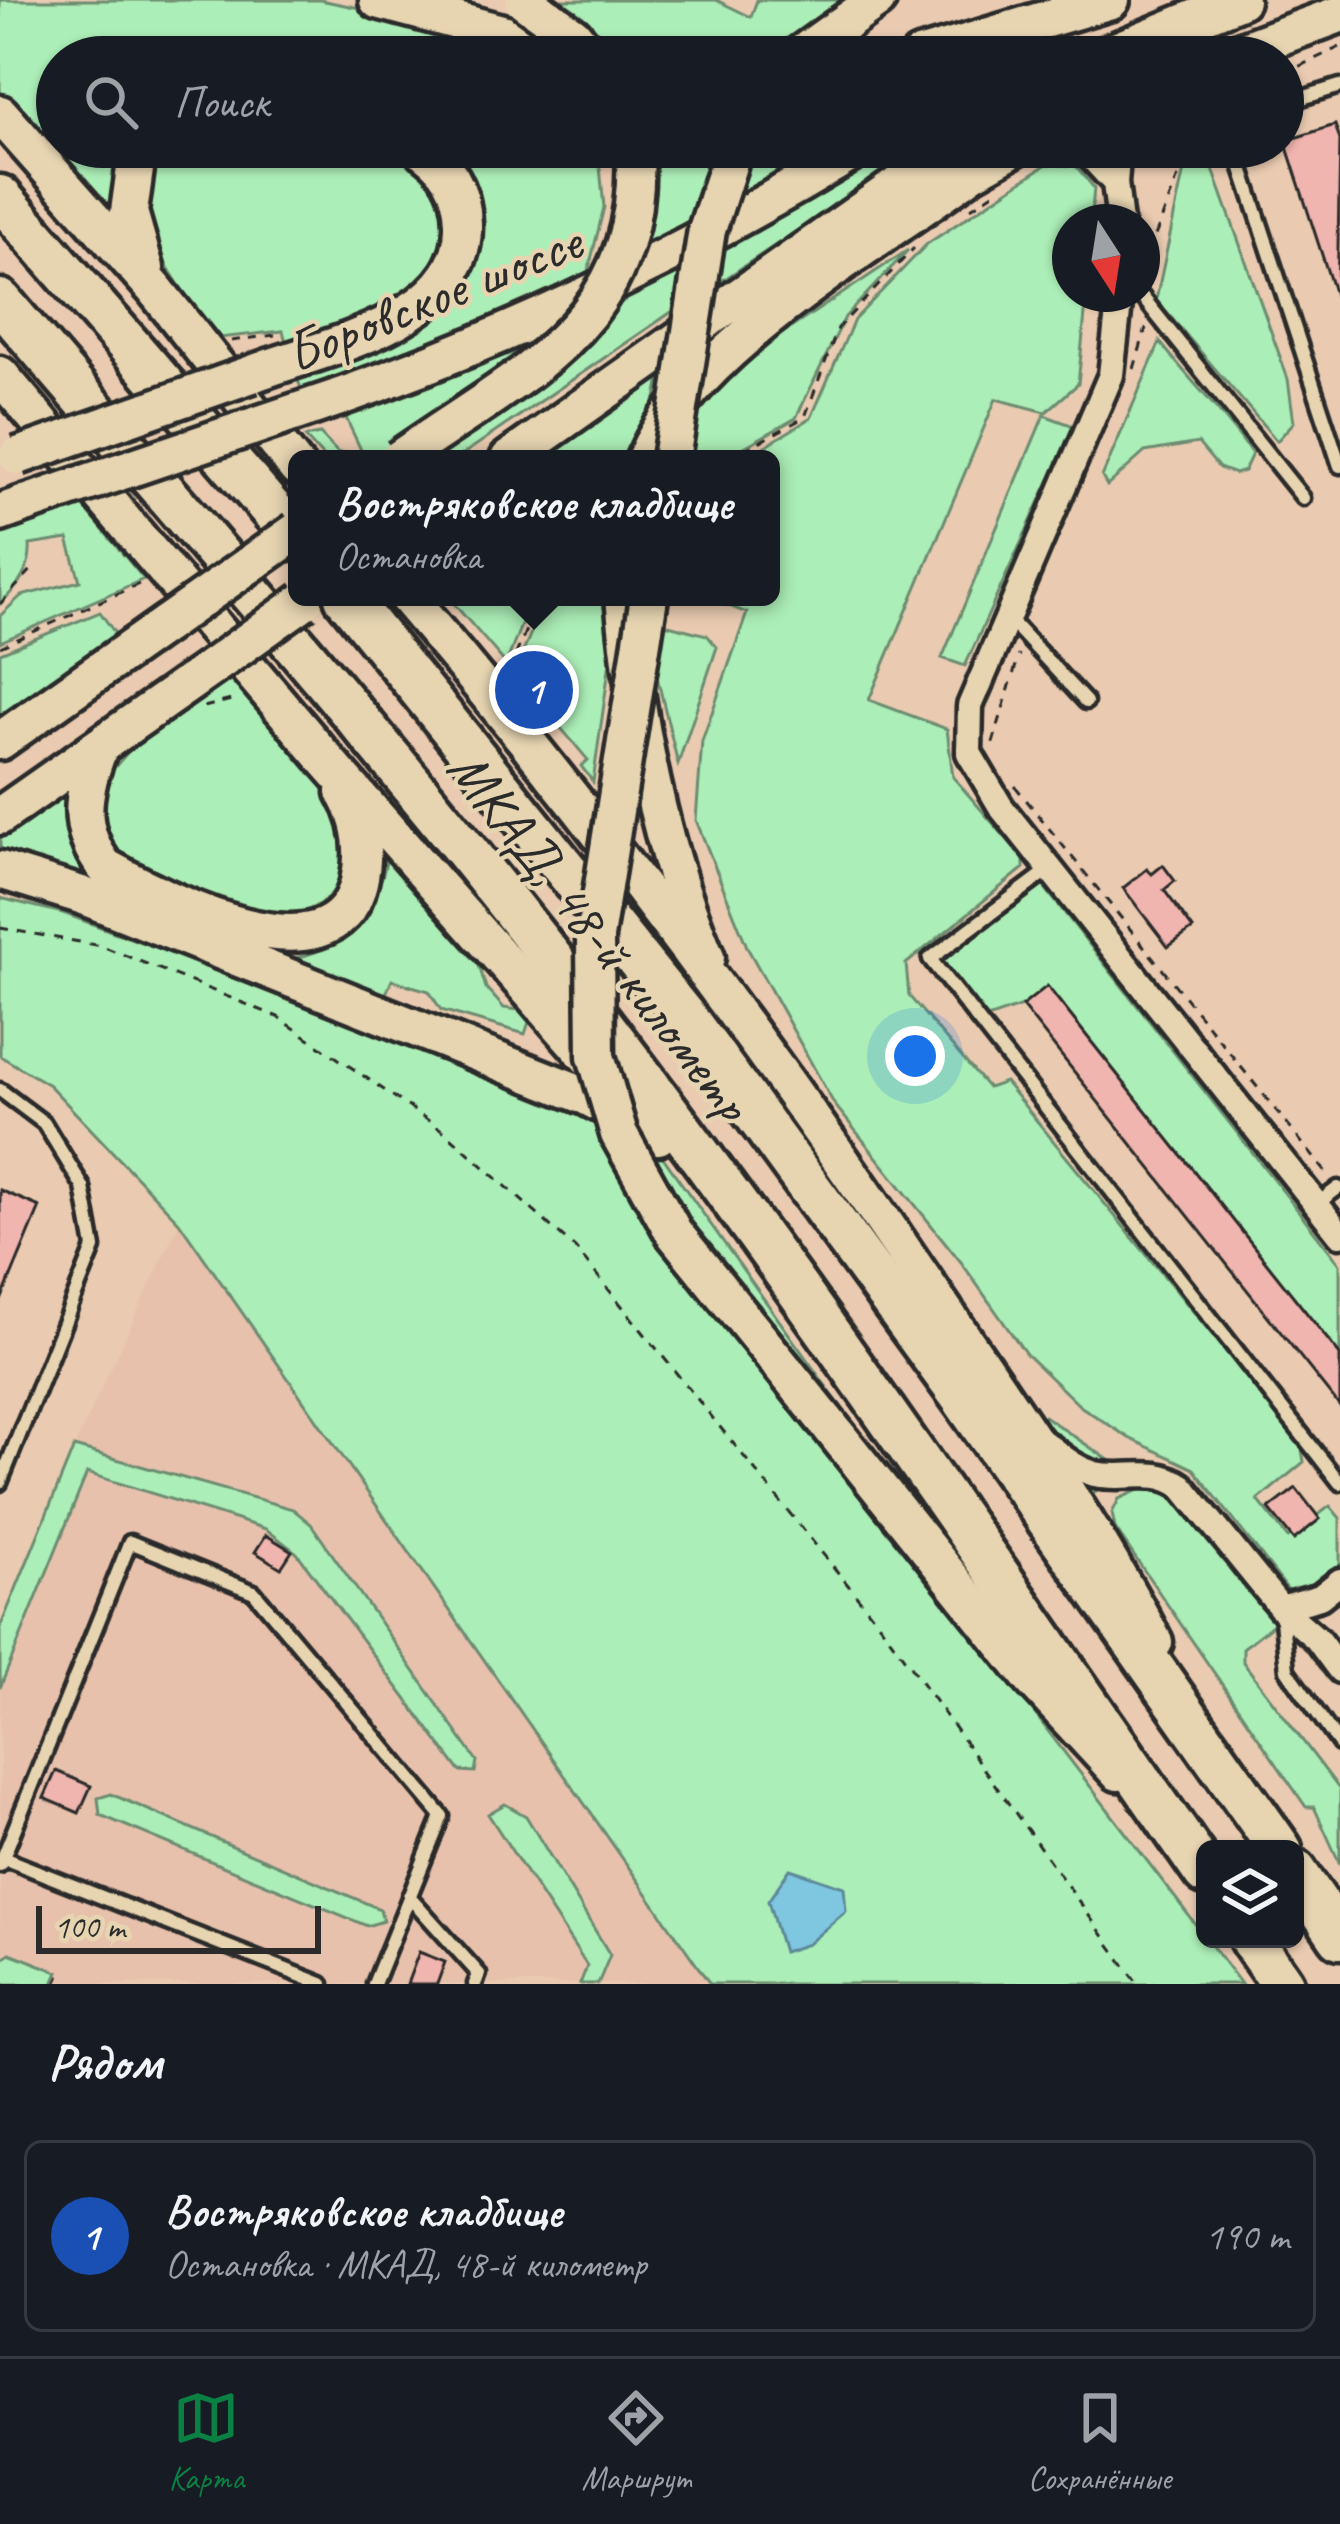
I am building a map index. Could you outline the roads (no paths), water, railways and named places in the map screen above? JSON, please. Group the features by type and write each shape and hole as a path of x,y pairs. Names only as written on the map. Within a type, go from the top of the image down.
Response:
{"highway":[{"path":"0,196 288,525"},
{"name":"МКАД, 48-й километр","path":"0,301 302,652 531,932 739,1206 1196,1861"},
{"name":"МКАД, 48-й километр","path":"327,606 637,953 877,1279 1274,1840"},
{"path":"1304,1884 1340,1936"},
{"path":"1257,1948 1282,1984"}],"main road":[{"path":"378,0 513,36"},
{"path":"524,0 574,36"},
{"path":"826,36 877,0"},
{"path":"990,36 1111,0"},
{"path":"1055,36 1132,0"},
{"path":"1152,36 1240,0"},
{"path":"1304,42 1339,36"},
{"path":"0,114 36,155"},
{"path":"48,168 154,288 288,457"},
{"path":"135,168 129,212 136,247 154,288"},
{"path":"9,459 395,320 447,282 464,236 458,189 445,168"},
{"path":"412,450 552,351 607,295 628,248 637,195 636,168"},
{"path":"671,450 707,230 727,168"},
{"name":"Боровское шоссе","path":"14,508 470,349 645,268 824,168"},
{"path":"522,450 758,286 965,176"},
{"path":"651,450 680,406 734,346 965,176"},
{"path":"0,375 328,762 658,1136 739,1206"},
{"path":"0,741 288,541"},
{"path":"0,816 307,606"},
{"path":"415,606 493,698 838,1152 1013,1412 1144,1622 1209,1746"},
{"path":"625,606 636,696 670,859 707,959 749,1033"},
{"path":"648,606 595,938 596,1056 619,1134 674,1232 1032,1679 1179,1837"},
{"path":"99,748 85,783 82,812 89,847 105,867 213,917 272,934 319,926 340,913 358,889 361,830 328,762"},
{"path":"0,870 81,895 586,1096 658,1136"}],"street":[{"path":"1097,168 1115,183"},
{"path":"1116,168 1118,204"},
{"path":"1118,312 1111,375 970,706 969,754 979,777 1340,1234"},
{"path":"1013,1412 1079,1468 1122,1476 1166,1475 1182,1486 1281,1609 1317,1639 1340,1670"},
{"path":"1092,1539 1093,1506 1100,1492 1122,1476"},
{"path":"1281,1609 1320,1597 1340,1582"}],"lane":[{"path":"1304,97 1340,86"},
{"path":"1242,168 1340,466"},
{"path":"1154,312 1303,498"},
{"path":"1006,615 1086,702"},
{"path":"1052,868 930,959 1340,1483"},
{"path":"0,1090 44,1123 83,1187 94,1248 1,1478"},
{"path":"1316,1205 1338,1188"},
{"path":"322,1984 1,1861 130,1542 254,1592 442,1816 374,1984"},
{"path":"1281,1609 1287,1670 1340,1745"},
{"path":"409,1896 479,1974 475,1984"}],"water":[{"path":"790,1869 844,1887 846,1911 808,1944 783,1952 768,1901"}],"place":[{"name":"Востряковское кладбище","path":"534,690"}]}
